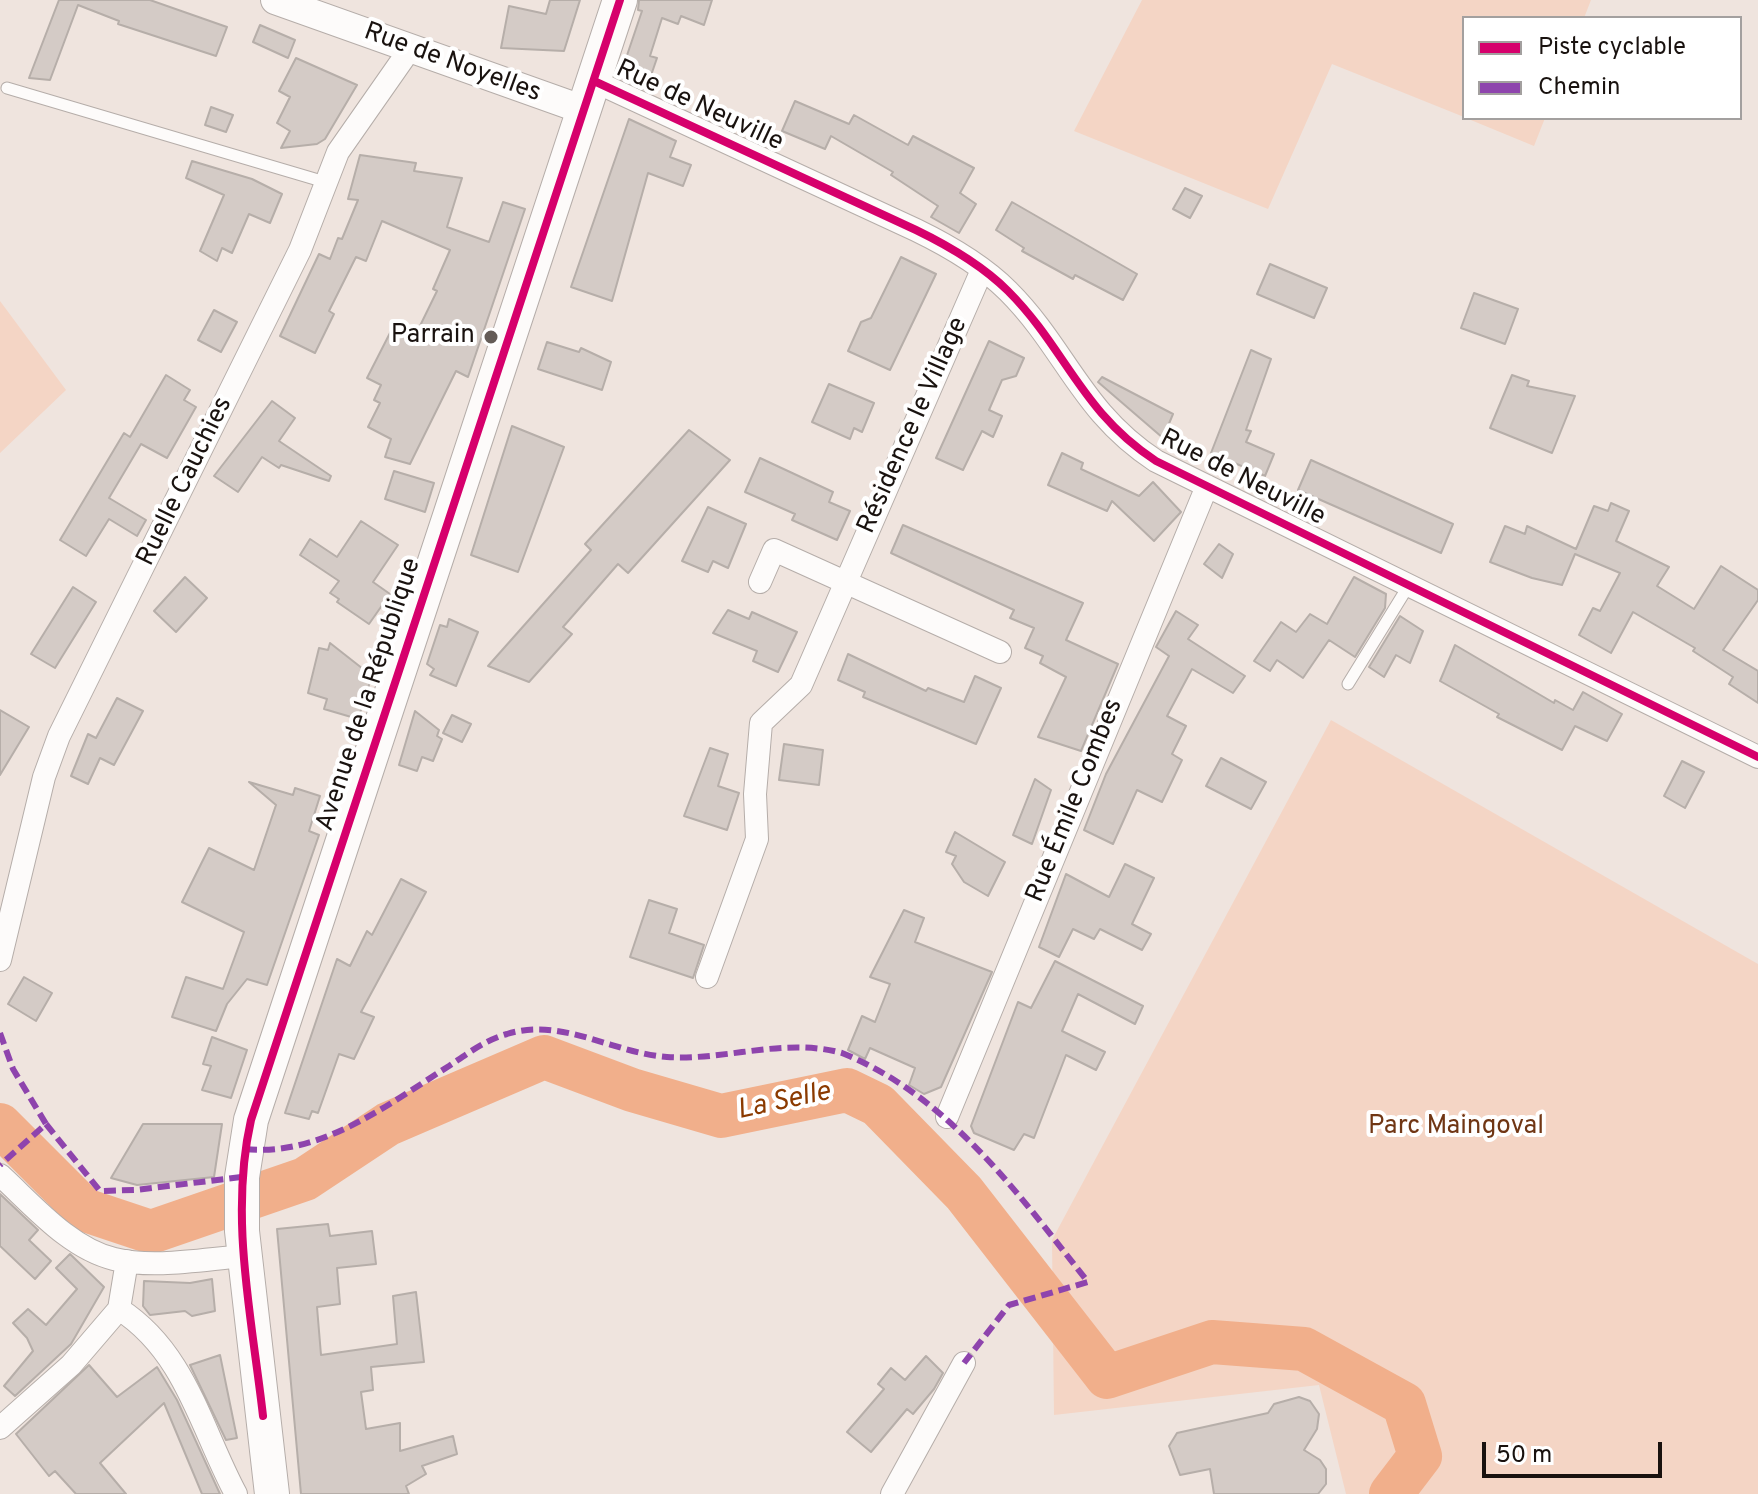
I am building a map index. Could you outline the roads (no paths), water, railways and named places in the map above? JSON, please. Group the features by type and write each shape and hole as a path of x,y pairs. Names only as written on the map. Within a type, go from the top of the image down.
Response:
{"main road":[{"name":"Avenue de la République","path":"272,1494 244,1243 243,1164 256,1105 620,0"}],"street":[{"name":"Rue de Noyelles","path":"275,0 410,49 589,96"},
{"name":"Ruelle Cauchies","path":"0,960 3,934 53,749 300,250 338,152 410,49"},
{"name":"Rue de Neuville","path":"589,96 916,230 982,270 1019,303 1092,405 1114,430 1156,461 1758,757"},
{"name":"Résidence le Village","path":"707,977 755,848 761,723 801,685 982,270"},
{"name":"Rue Émile Combes","path":"947,1117 1207,486"},
{"path":"760,582 774,550 1000,652"},
{"path":"0,1175 76,1241 104,1256 127,1261 244,1243"},
{"path":"0,1428 71,1365 119,1309 127,1261"},
{"path":"119,1309 137,1321 183,1377 236,1494"},
{"path":"892,1494 964,1363"}],"lane":[{"path":"7,88 325,182"},
{"path":"1348,684 1409,585"}],"waterway":[{"name":"La Selle","path":"0,1125 85,1210 151,1232 305,1179 388,1124 544,1057 632,1090 721,1116 847,1090 878,1105 964,1193 1107,1377 1212,1342 1304,1349 1404,1404 1420,1456 1391,1494"}],"place":[{"name":"Parrain","path":"491,337"}],"park label":[{"name":"Parc Maingoval","path":"1456,1128"}]}
